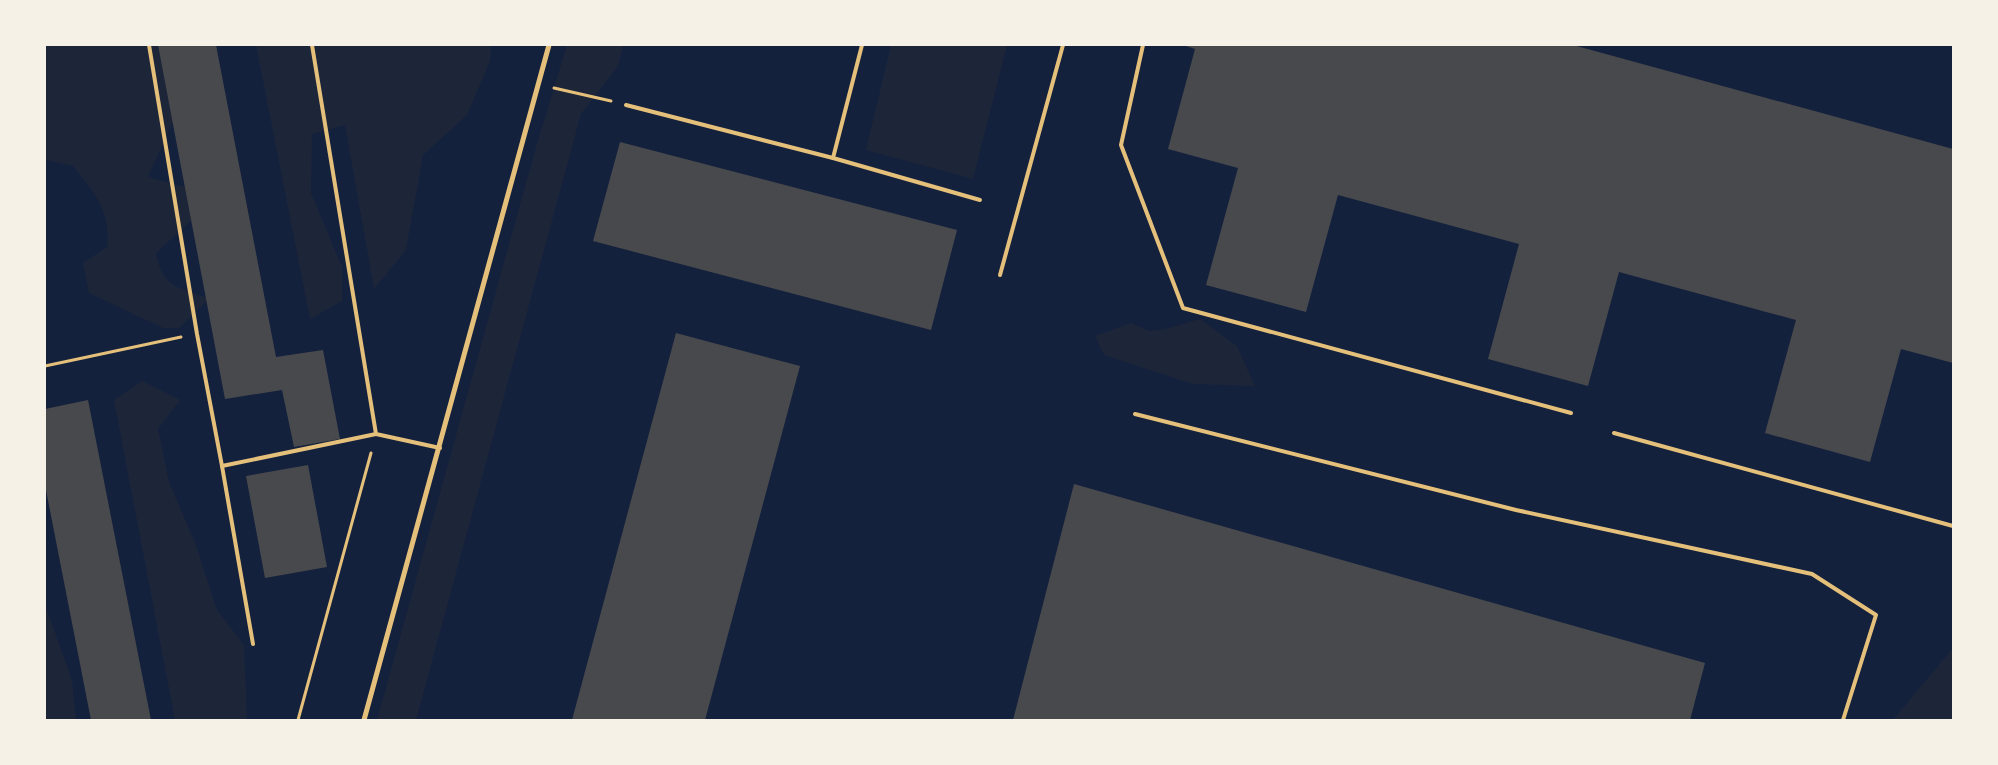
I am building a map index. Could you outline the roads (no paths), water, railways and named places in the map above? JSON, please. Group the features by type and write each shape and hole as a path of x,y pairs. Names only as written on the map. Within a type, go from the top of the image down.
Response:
{"street":[{"path":"364,720 549,45"}],"lane":[{"path":"149,45 197,334 253,644"},
{"path":"312,45 376,434"},
{"path":"833,158 862,45"},
{"path":"1000,274 1063,45"},
{"path":"1143,45 1121,145 1183,308 1571,413"},
{"path":"626,105 833,158 980,200"},
{"path":"1135,414 1516,510 1812,574 1876,615 1843,720"},
{"path":"1614,432 1953,526"},
{"path":"222,466 376,434 440,448"}]}
